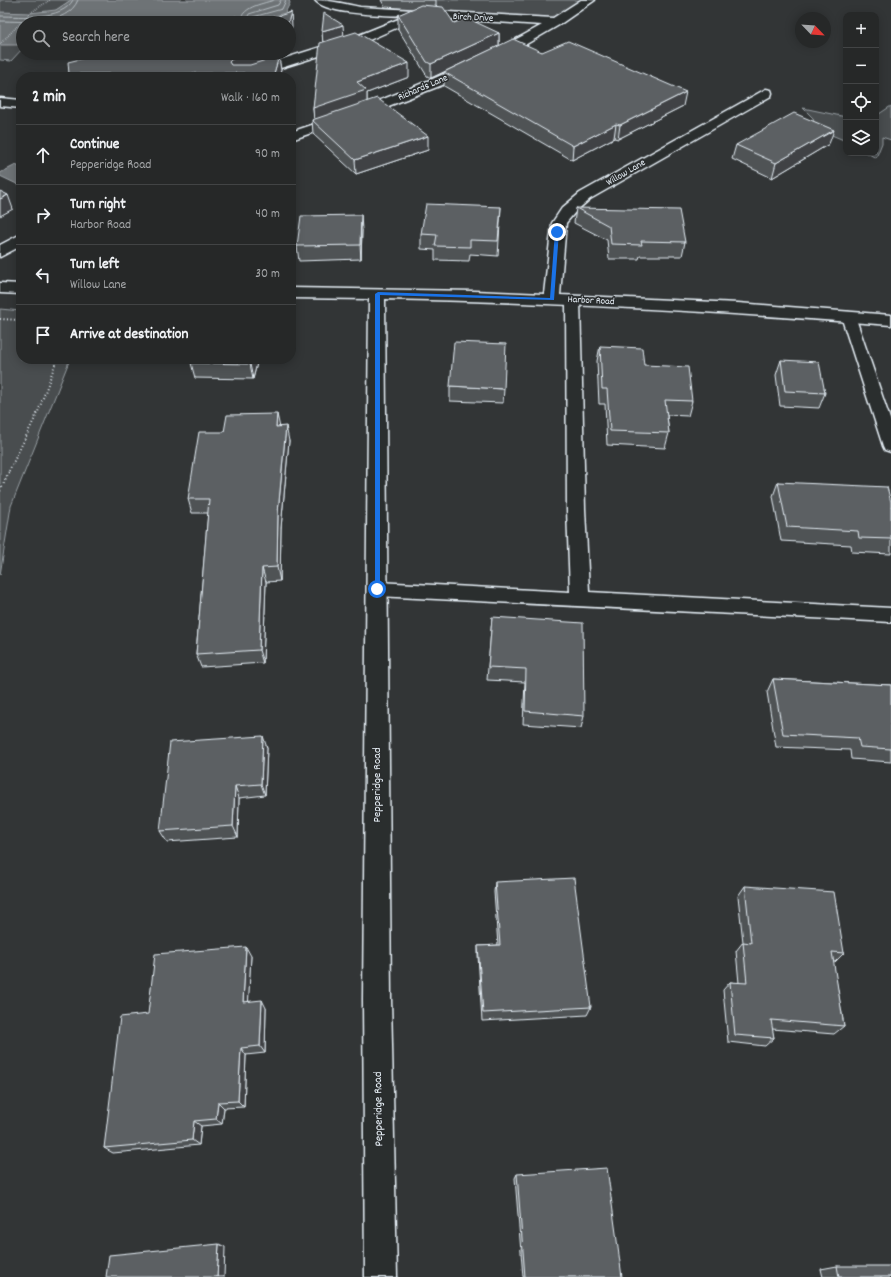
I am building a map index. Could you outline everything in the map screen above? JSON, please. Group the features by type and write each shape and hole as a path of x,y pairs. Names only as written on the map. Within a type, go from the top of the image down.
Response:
{"street":[{"name":"Birch Drive","path":"321,0 334,6 346,8 420,15 555,22"},
{"name":"Richards Lane","path":"296,134 369,111 438,82 521,42 590,0"},
{"path":"296,59 363,38 420,15"},
{"path":"255,72 293,60"},
{"name":"Willow Lane","path":"552,299 557,232 561,219 567,211 585,196 766,94"},
{"path":"0,102 16,104"},
{"path":"0,252 16,242"},
{"path":"0,288 16,289"},
{"name":"Harbor Road","path":"296,293 552,299 738,308 891,320"},
{"name":"Pepperidge Road","path":"378,294 377,999 381,1277"}],"lane":[{"path":"573,300 576,509 580,600"},
{"path":"848,316 891,446"},
{"path":"377,589 891,615"}],"path":[{"path":"27,16 50,0"},
{"path":"0,44 16,27"},
{"path":"0,319 16,320"},
{"path":"0,491 38,412 55,364"}],"shaded area":[{"path":"0,0 71,0 56,10 41,16 16,16 16,56 11,61 0,60"},
{"path":"428,0 588,0 554,21 427,14"},
{"path":"891,106 891,140 882,137 882,143 879,150 879,120 879,114"},
{"path":"803,108 843,116 843,140 815,128 813,118"},
{"path":"0,309 16,311 16,364 68,364 11,506 0,575"}],"water":[{"path":"71,0 289,0 290,3 285,13 274,16 16,16 16,45 0,45 0,12 30,13 56,10"},
{"path":"16,165 16,184 0,176 0,173"}],"building":[{"path":"421,5 443,7 454,23 467,18 499,33 431,64 427,62 398,15"},
{"path":"291,12 290,16 279,16"},
{"path":"324,13 343,25 322,31"},
{"path":"356,32 409,63 357,82 366,90 313,108 320,43"},
{"path":"513,39 542,52 568,41 686,92 620,125 616,124 573,146 444,72"},
{"path":"76,60 231,60 229,62 231,65 250,65 266,60 278,60 274,72 69,72 68,62"},
{"path":"377,98 428,136 355,160 312,120"},
{"path":"794,113 834,130 776,163 736,145"},
{"path":"0,191 8,195 0,199"},
{"path":"426,204 501,207 498,241 470,240 470,247 435,246 437,235 421,234"},
{"path":"576,208 679,210 685,242 641,241 642,245 611,244 609,226"},
{"path":"361,215 360,245 297,246 301,216"},
{"path":"454,342 506,344 504,389 450,386"},
{"path":"600,346 642,348 644,365 688,367 692,401 665,400 669,433 610,431 607,389 602,389"},
{"path":"781,360 819,362 825,393 785,391"},
{"path":"277,414 276,427 286,426 278,513 277,567 262,568 259,650 196,654 209,499 188,499 199,432 224,432 227,415"},
{"path":"778,482 887,487 891,502 891,539 859,538 858,531 787,527"},
{"path":"492,617 583,623 584,716 525,711 526,669 488,667"},
{"path":"773,679 891,685 891,749 860,747 858,738 783,734"},
{"path":"263,736 261,784 235,786 233,826 160,831 170,742"},
{"path":"574,878 591,1007 483,1013 478,946 500,945 495,882"},
{"path":"745,886 834,892 844,953 832,952 844,1026 771,1020 774,1038 735,1035 730,982 747,983 743,942 751,943"},
{"path":"246,947 243,1002 262,1000 260,1046 241,1048 238,1101 218,1102 216,1119 194,1121 192,1140 104,1148 120,1017 148,1014 155,954"},
{"path":"607,1168 622,1277 525,1277 517,1174"},
{"path":"219,1244 217,1277 106,1277 109,1255"},
{"path":"837,1266 891,1266 891,1277 839,1277"}],"route":[{"path":"377,589 378,294 552,299 557,232"}]}
